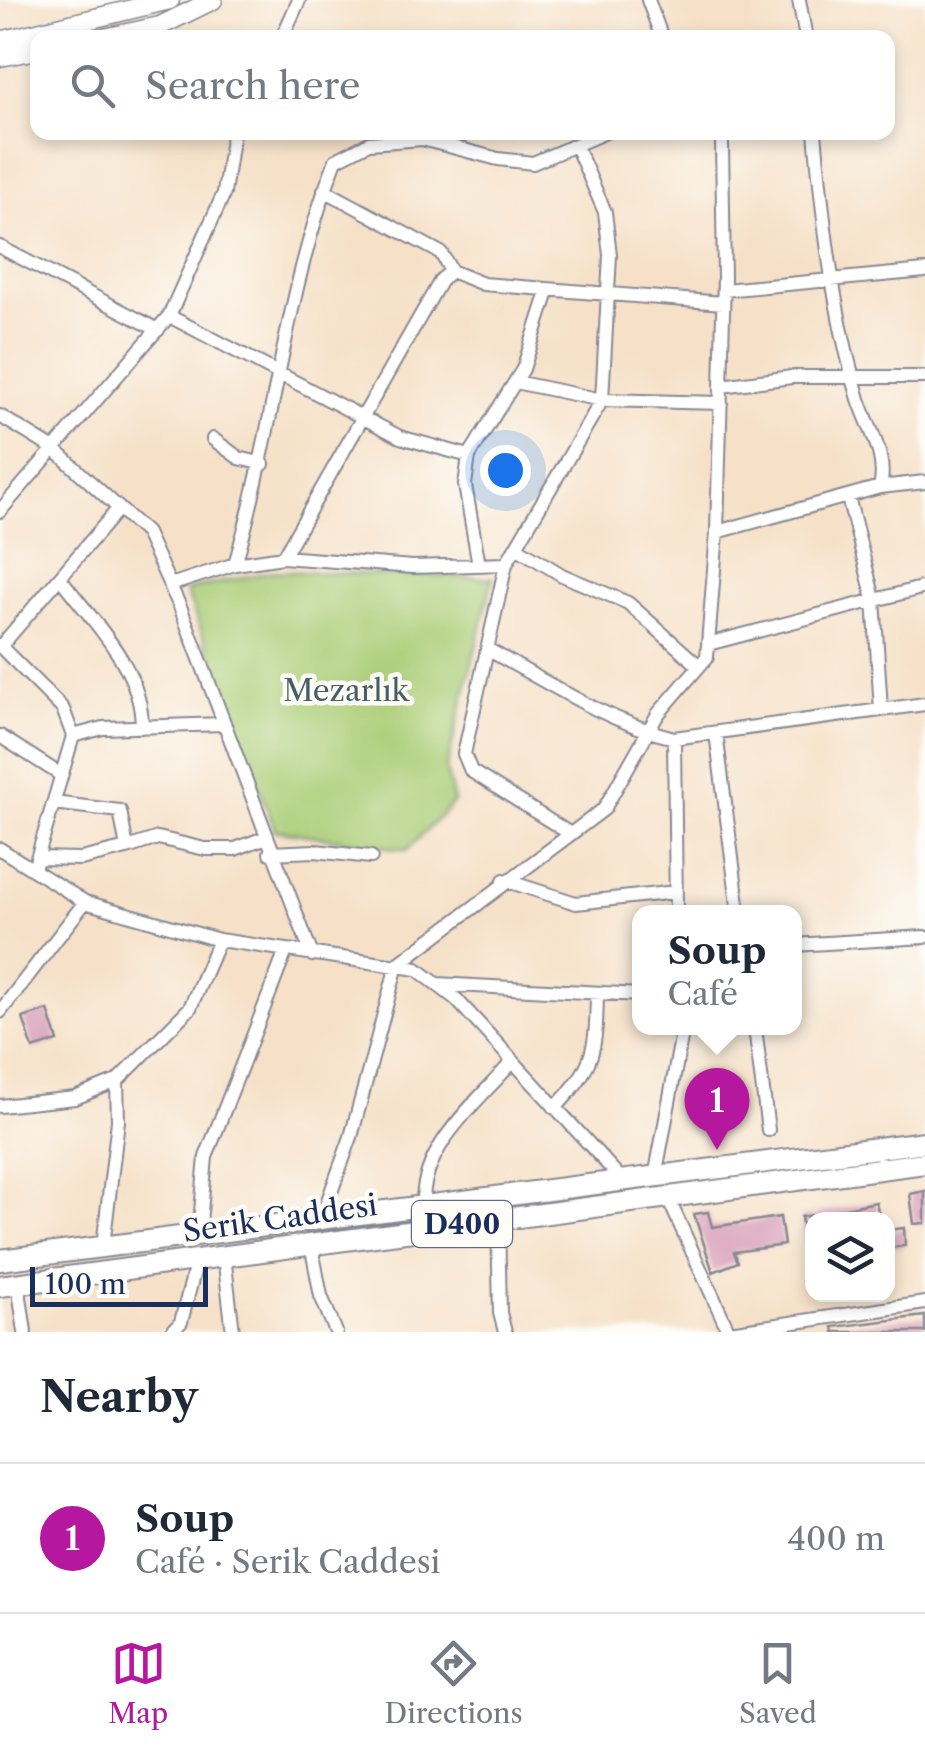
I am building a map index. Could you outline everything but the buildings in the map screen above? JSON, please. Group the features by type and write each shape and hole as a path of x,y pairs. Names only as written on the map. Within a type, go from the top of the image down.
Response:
{"highway":[{"name":"Serik Caddesi","path":"0,1260 925,1142"},
{"name":"Serik Caddesi","path":"9,1284 925,1163"}],"main road":[{"path":"43,30 170,0"},
{"path":"141,30 160,26 213,0"},
{"path":"0,41 30,33"},
{"path":"0,57 30,51"}],"street":[{"path":"286,30 299,0"},
{"path":"648,0 659,30"},
{"path":"800,0 805,30"},
{"path":"0,511 169,316 224,192 232,140"},
{"path":"235,564 262,464 324,190 336,160 369,143 409,140"},
{"path":"426,140 498,159 533,163 589,140"},
{"path":"322,1216 351,1137 397,965 504,880 604,808 648,732 707,657 717,532 724,297 721,140"},
{"path":"815,140 824,241 854,378 882,463 880,487"},
{"path":"569,833 470,771 464,754 506,564 602,400 608,296 606,212 576,146"},
{"path":"324,190 442,253 452,271 483,284 608,296 724,297 925,271"},
{"path":"0,247 158,330"},
{"path":"283,557 440,280 452,271"},
{"path":"480,565 465,485 469,456 515,382 548,292"},
{"path":"169,316 400,437 469,456"},
{"path":"721,386 792,377 925,377"},
{"path":"515,382 602,400 720,403"},
{"path":"0,416 54,449 146,533 170,585 312,956"},
{"path":"213,439 239,458 262,464"},
{"path":"717,532 880,487 925,482"},
{"path":"848,497 874,599 880,710"},
{"path":"36,863 72,736 64,709 0,646 119,508"},
{"path":"516,547 562,575 628,603 699,666"},
{"path":"170,585 235,564 283,557 306,556 343,564 506,564"},
{"path":"60,578 130,672 142,704 142,726"},
{"path":"708,644 925,587"},
{"path":"487,649 579,700 648,732 674,738 925,704"},
{"path":"72,736 142,726 223,724"},
{"path":"716,733 739,905"},
{"path":"0,736 62,775"},
{"path":"674,738 676,905"},
{"path":"53,803 120,811 127,848"},
{"path":"36,863 81,859 158,838 205,849 234,849 264,838"},
{"path":"0,849 36,863 85,902 219,940 417,969 437,984 623,1181"},
{"path":"270,853 315,850 370,857"},
{"path":"504,880 576,903 676,892"},
{"path":"0,1012 85,902"},
{"path":"802,945 925,937"},
{"path":"0,1106 75,1098 117,1081 190,1008 219,940"},
{"path":"199,1234 206,1157 286,951"},
{"path":"437,984 632,994"},
{"path":"554,1108 590,1065 596,1040 597,992"},
{"path":"656,1176 682,1035"},
{"path":"756,1035 768,1130"},
{"path":"423,1204 424,1177 433,1155 512,1062"},
{"path":"103,1246 118,1121 117,1081"},
{"path":"668,1198 729,1332 925,1303"},
{"path":"498,1219 500,1313 505,1332"},
{"path":"311,1244 321,1296 336,1332"},
{"path":"224,1256 234,1332"},
{"path":"172,1332 181,1322 197,1260"},
{"path":"9,1284 25,1332"}],"green space":[{"name":"Mezarlık","path":"273,571 493,578 446,769 454,802 407,850 275,830 186,590"}],"place":[{"name":"Soup","path":"717,1150"}]}
